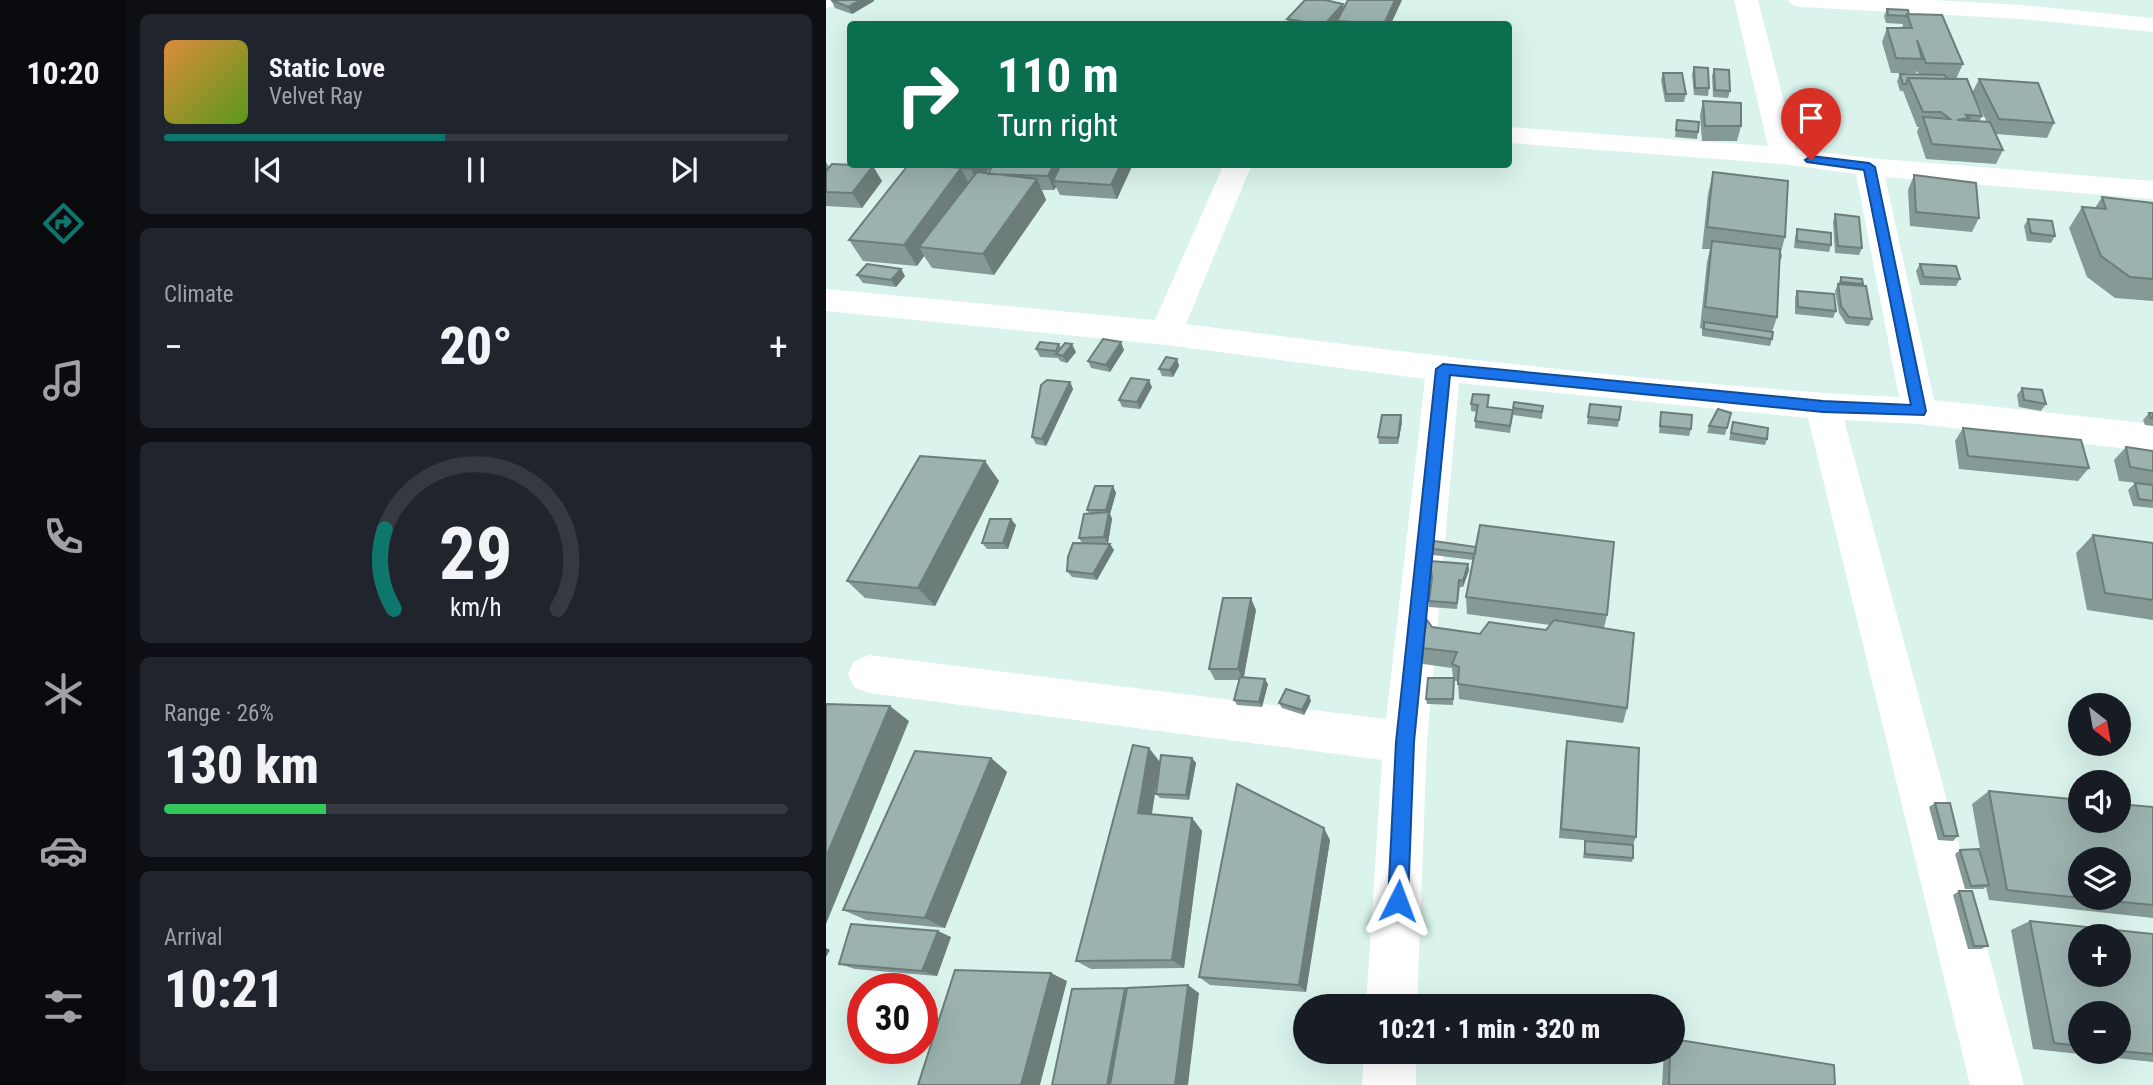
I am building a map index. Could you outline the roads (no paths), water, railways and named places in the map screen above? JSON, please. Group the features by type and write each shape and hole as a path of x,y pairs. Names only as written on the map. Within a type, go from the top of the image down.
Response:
{"street":[{"path":"1746,0 1784,156"},
{"path":"1800,0 2017,6 2153,25"},
{"path":"1512,135 1784,156 1869,167 2153,190"},
{"path":"1869,167 1919,411"},
{"path":"1167,333 1236,168"},
{"path":"826,300 1167,333 1443,369 1823,406 1919,411 2153,438"},
{"path":"1393,994 1405,742 1443,369"},
{"path":"1823,406 1997,1085"},
{"path":"869,674 1405,742"},
{"path":"1388,1085 1389,1064"}]}
